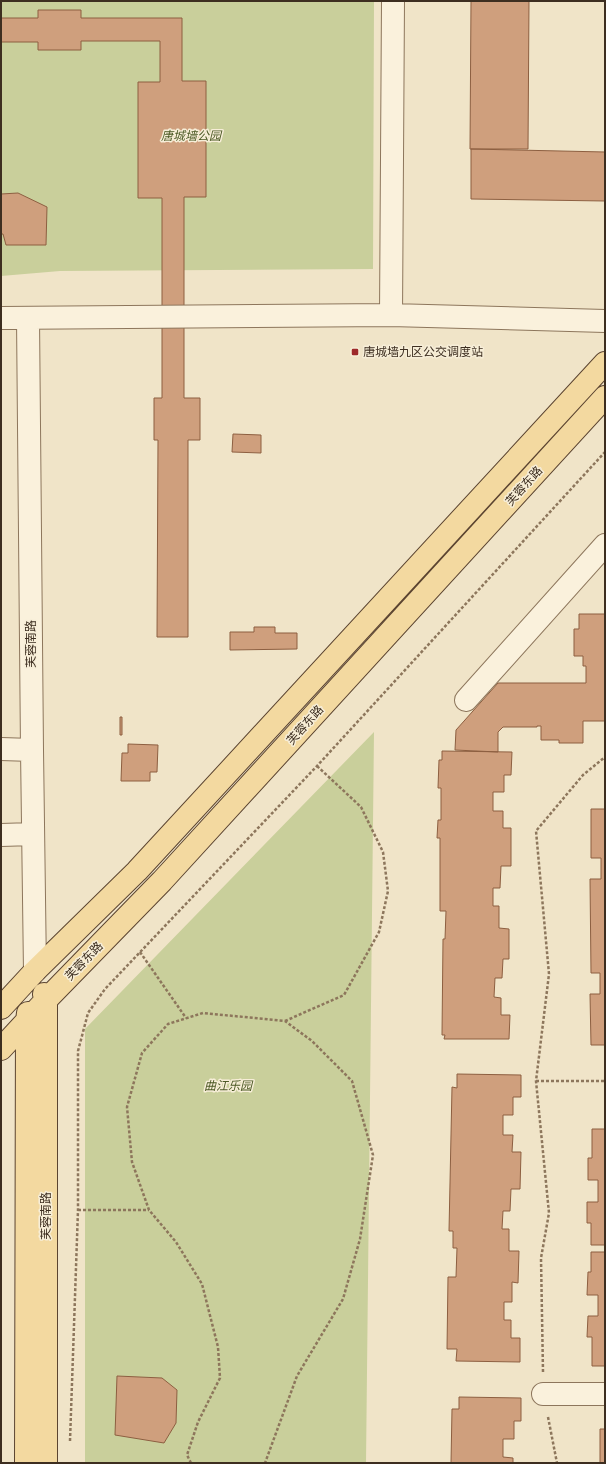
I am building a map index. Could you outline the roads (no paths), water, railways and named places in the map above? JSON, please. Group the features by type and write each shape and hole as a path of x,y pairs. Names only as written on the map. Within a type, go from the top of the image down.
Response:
{"main road":[{"name":"芙蓉东路","path":"1,1008 35,971 137,871 605,363"},
{"name":"芙蓉东路","path":"1,1049 46,1000 162,881 605,397"},
{"name":"芙蓉南路","path":"35,971 46,1000 46,1463"},
{"name":"芙蓉南路","path":"26,1463 27,1021 35,971"}],"street":[{"path":"391,315 393,1"},
{"path":"1,318 391,315 605,321"},
{"name":"芙蓉南路","path":"28,318 35,971"},
{"path":"466,700 605,545"},
{"path":"1,749 32,750"},
{"path":"1,835 33,834"},
{"path":"543,1394 605,1394"}],"place":[{"name":"唐城墙九区公交调度站","path":"355,352"}],"park label":[{"name":"唐城墙公园","path":"191,136"},
{"name":"曲江乐园","path":"228,1086"}]}
